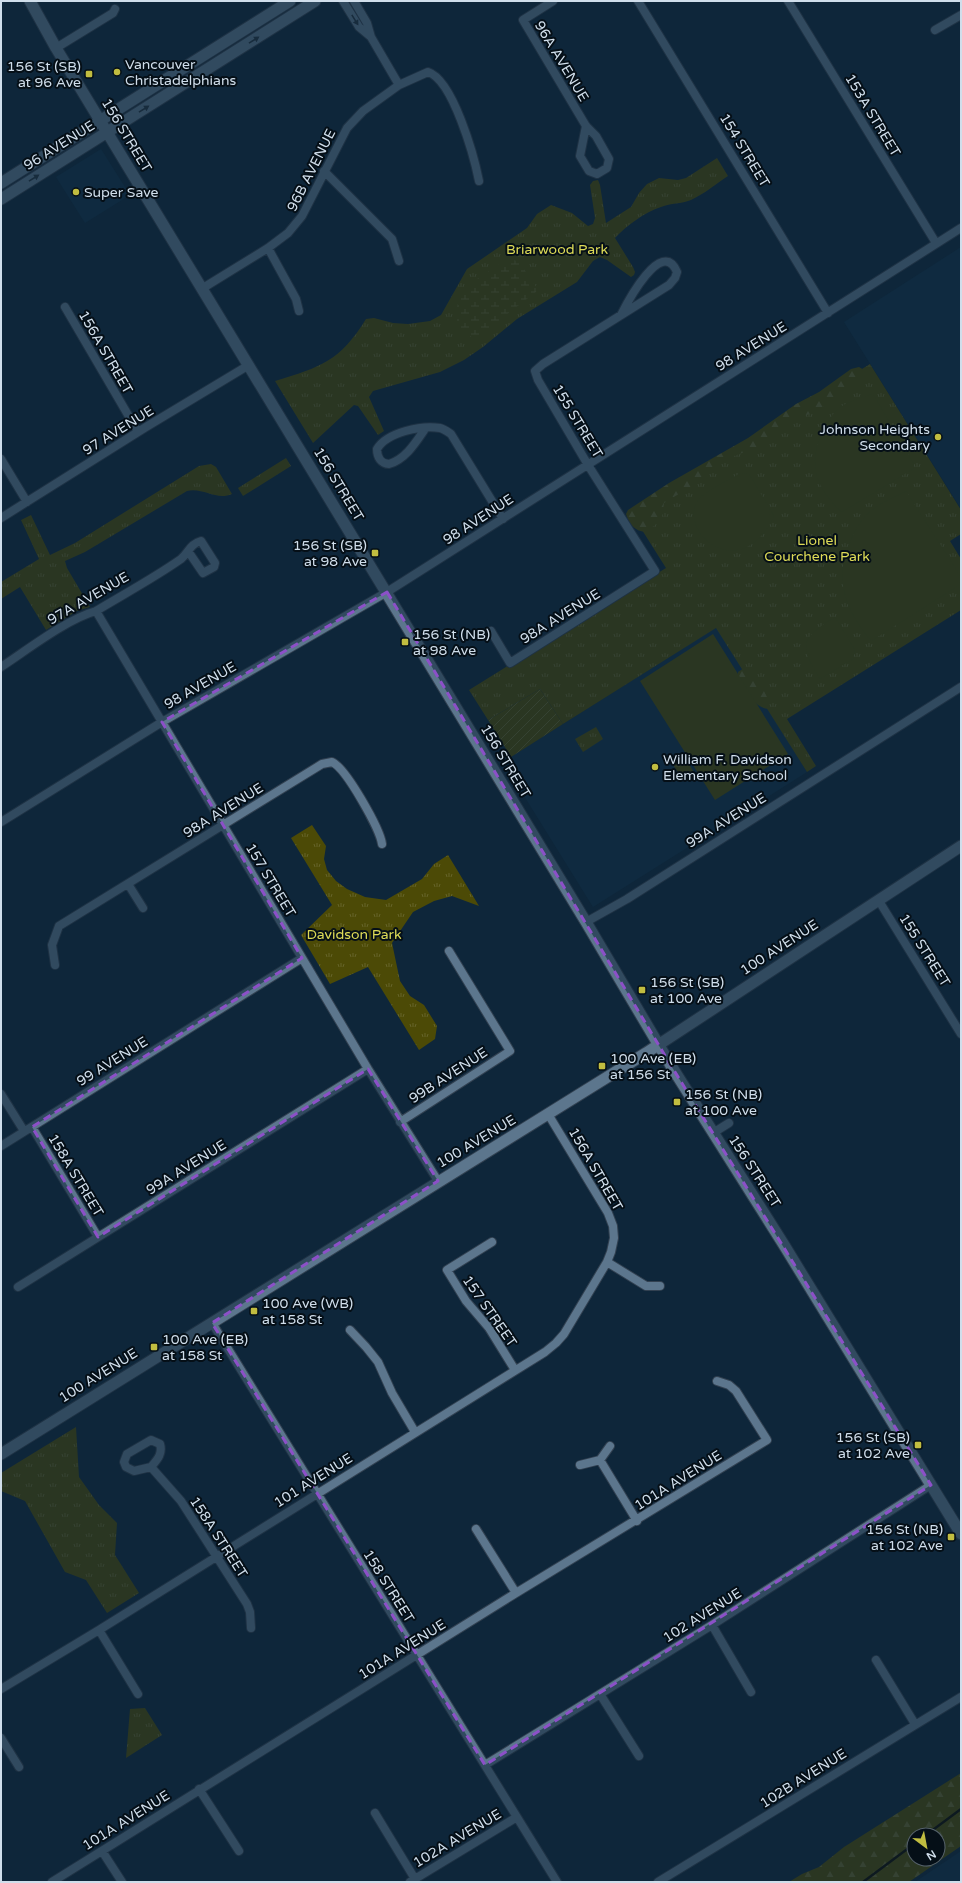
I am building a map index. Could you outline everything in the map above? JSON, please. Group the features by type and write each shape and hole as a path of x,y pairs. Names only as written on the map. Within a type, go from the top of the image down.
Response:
{"main road":[{"name":"156 STREET","path":"30,1 56,48 388,592 713,1133 784,1245 961,1534"},
{"name":"96 AVENUE","path":"1,183 290,1"},
{"name":"96 AVENUE","path":"1,199 315,1"},
{"name":"100 AVENUE","path":"1,1454 212,1324 438,1181 659,1044 961,846"}],"street":[{"path":"343,1 359,27 371,37"},
{"path":"354,1 367,23 371,37 398,85 426,72 432,73 445,86 465,132 479,181"},
{"name":"96A AVENUE","path":"553,1 522,20 586,126 596,136 609,159 607,168 597,174 590,171 580,156 586,126"},
{"name":"154 STREET","path":"638,1 828,313"},
{"name":"153A STREET","path":"788,1 936,243"},
{"path":"56,48 113,13 115,9"},
{"path":"935,30 961,15"},
{"name":"96B AVENUE","path":"203,288 283,238 298,222 306,210 342,135 351,123 363,111 398,85"},
{"path":"324,171 392,239 399,261"},
{"name":"98 AVENUE","path":"1,822 162,722 388,592 961,228"},
{"path":"268,248 296,299 299,311"},
{"name":"155 STREET","path":"622,315 633,292 653,268 659,264 667,262 675,266 677,272 675,278 669,285 622,315 543,364 535,371 538,380 588,464 655,571"},
{"name":"156A STREET","path":"65,307 138,432"},
{"name":"97 AVENUE","path":"1,518 138,432 249,365"},
{"path":"425,428 411,449 401,458 389,464 381,461 378,456 377,449 385,439 414,429 425,428 441,428 451,434 503,519"},
{"path":"1,459 27,502"},
{"name":"97A AVENUE","path":"1,667 71,622 85,614 96,611 180,559 188,551"},
{"name":"98A AVENUE","path":"491,631 510,663 655,571"},
{"name":"157 STREET","path":"96,611 368,1069 438,1181"},
{"name":"99A AVENUE","path":"586,922 627,899 961,687"},
{"name":"98A AVENUE","path":"55,965 52,944 59,926 318,766 332,762 343,770 378,829 382,844"},
{"path":"128,884 143,908"},
{"name":"155 STREET","path":"879,901 961,1034"},
{"name":"99B AVENUE","path":"400,1122 510,1051 449,951"},
{"name":"99 AVENUE","path":"1,1146 235,996 302,958"},
{"name":"99A AVENUE","path":"18,1286 368,1069"},
{"path":"1,1094 24,1131"},
{"name":"156A STREET","path":"548,1114 608,1213 613,1226 614,1238 607,1262"},
{"path":"713,1133 729,1123"},
{"name":"158A STREET","path":"32,1127 98,1237"},
{"name":"157 STREET","path":"492,1242 447,1270 466,1302 489,1328 515,1370"},
{"path":"607,1262 646,1286 660,1286"},
{"name":"101 AVENUE","path":"1,1689 99,1630 559,1341 607,1262"},
{"name":"158 STREET","path":"212,1324 557,1882"},
{"path":"350,1330 378,1362 392,1393 415,1432"},
{"name":"101A AVENUE","path":"52,1882 199,1789 516,1593 637,1521 767,1440 736,1391 729,1385 717,1381"},
{"path":"151,1440 160,1444 161,1449 160,1455 151,1467 134,1471 126,1467 124,1462 128,1454 151,1440"},
{"path":"580,1465 600,1460 610,1446"},
{"path":"600,1460 637,1521"},
{"name":"158A STREET","path":"151,1467 181,1501 247,1604 250,1612 251,1628"},
{"name":"102 AVENUE","path":"485,1765 712,1625 931,1485"},
{"path":"476,1529 516,1593"},
{"path":"712,1625 752,1692"},
{"path":"99,1630 138,1694"},
{"path":"876,1660 915,1724"},
{"path":"600,1694 640,1756"},
{"name":"102B AVENUE","path":"658,1882 961,1696"},
{"path":"1,1738 19,1767"},
{"path":"199,1789 239,1851"},
{"path":"375,1813 413,1881"},
{"name":"102A AVENUE","path":"413,1881 517,1817"},
{"path":"102,1851 122,1882"}],"highlighted area":[{"path":"387,592 670,1064 931,1485 485,1765 212,1323 438,1181 368,1069 98,1237 32,1127 302,958 162,722"}],"shaded area":[{"path":"101,149 130,195 85,223 56,177"},
{"name":"Johnson Heights Secondary","path":"961,247 961,509 844,322"},
{"name":"William F. Davidson Elementary School","path":"717,627 807,772 593,907 503,762"},
{"path":"961,1851 961,1882 915,1882 937,1867 946,1867 946,1861"}],"green space":[{"name":"Briarwood Park","path":"717,158 728,176 691,200 665,206 649,212 630,224 615,238 633,267 635,272 634,275 631,277 607,260 600,257 593,261 577,282 517,319 483,347 464,360 440,372 373,391 369,397 384,431 378,435 358,406 354,405 313,443 275,381 305,371 328,360 347,344 357,333 366,319 374,318 393,323 408,324 430,321 441,315 467,269 527,228 537,214 551,205 572,213 588,226 593,224 595,218 590,185 593,181 598,180 600,185 606,223 631,207 639,193 647,184 659,178 678,180 686,178"},
{"path":"509,258 519,262 537,288 536,292 475,339 470,336 460,335 457,330 457,306 462,295 474,281"},
{"name":"Lionel Courchene Park","path":"870,364 961,510 961,534 950,541 961,559 961,610 787,719 816,766 807,772 716,628 563,724 540,689 488,720 469,690 666,568 637,522 630,514"},
{"path":"859,367 864,370 859,381 845,389 825,406 810,414 795,418 763,445 734,456 720,464 695,484 664,503 662,517 655,525 645,532 635,529 631,524 626,514 628,510 669,483 748,438 796,404 819,392 851,369"},
{"path":"873,394 914,464 913,469 842,512 833,504 821,486 815,466 815,455 822,433 834,413 839,408 851,401"},
{"path":"286,458 291,466 243,496 238,488"},
{"path":"211,464 216,467 232,494 220,496 193,490 187,491 85,552 65,561 67,568 90,607 77,611 46,630 20,587 1,599 1,582 39,559 21,520 31,515 50,555 75,543 199,466"},
{"path":"741,473 749,474 774,516 760,537 745,548 729,550 715,546 703,537 696,525 694,512 699,499 702,496"},
{"path":"906,491 961,577 958,586 871,641 854,617 844,593 843,568 846,554 855,531 865,516 880,504"},
{"path":"835,617 855,650 853,659 820,679 809,658 806,650 806,644 809,637 815,631"},
{"path":"713,634 788,754 715,800 640,681"},
{"path":"744,668 752,674 765,692 768,699 769,709 758,705 750,697 738,677 738,672"},
{"path":"540,689 563,724 511,757 488,720"},
{"path":"596,727 603,739 583,752 575,739"},
{"path":"683,754 695,774 684,781 671,762"},
{"name":"Davidson Park","path":"312,825 326,846 324,859 327,870 336,881 347,889 365,897 386,900 422,879 434,864 448,855 479,906 452,896 434,901 413,912 392,943 400,981 410,996 424,1005 437,1026 435,1039 419,1050 368,967 330,984 301,935 332,905 291,838"},
{"path":"76,1427 79,1477 99,1505 117,1523 115,1555 139,1593 107,1613 86,1580 65,1572 25,1501 1,1491 1,1473"},
{"path":"145,1708 162,1735 126,1758 130,1709"},
{"path":"961,1773 961,1846 946,1856 946,1827 906,1827 906,1867 931,1867 909,1882 789,1882 802,1874 819,1867 844,1847"}],"waterway":[{"path":"937,1827 961,1809"},
{"path":"863,1882 906,1850"}],"place":[{"name":"Vancouver Christadelphians","path":"117,72"},
{"name":"156 St (SB) at 96 Ave","path":"89,74"},
{"name":"Super Save","path":"76,192"},
{"name":"Johnson Heights Secondary","path":"938,437"},
{"name":"156 St (SB) at 98 Ave","path":"375,553"},
{"name":"156 St (NB) at 98 Ave","path":"405,642"},
{"name":"William F. Davidson Elementary School","path":"655,767"},
{"name":"156 St (SB) at 100 Ave","path":"642,990"},
{"name":"100 Ave (EB) at 156 St","path":"602,1066"},
{"name":"156 St (NB) at 100 Ave","path":"677,1102"},
{"name":"100 Ave (WB) at 158 St","path":"254,1311"},
{"name":"100 Ave (EB) at 158 St","path":"154,1347"},
{"name":"156 St (SB) at 102 Ave","path":"918,1445"},
{"name":"156 St (NB) at 102 Ave","path":"951,1537"}]}
